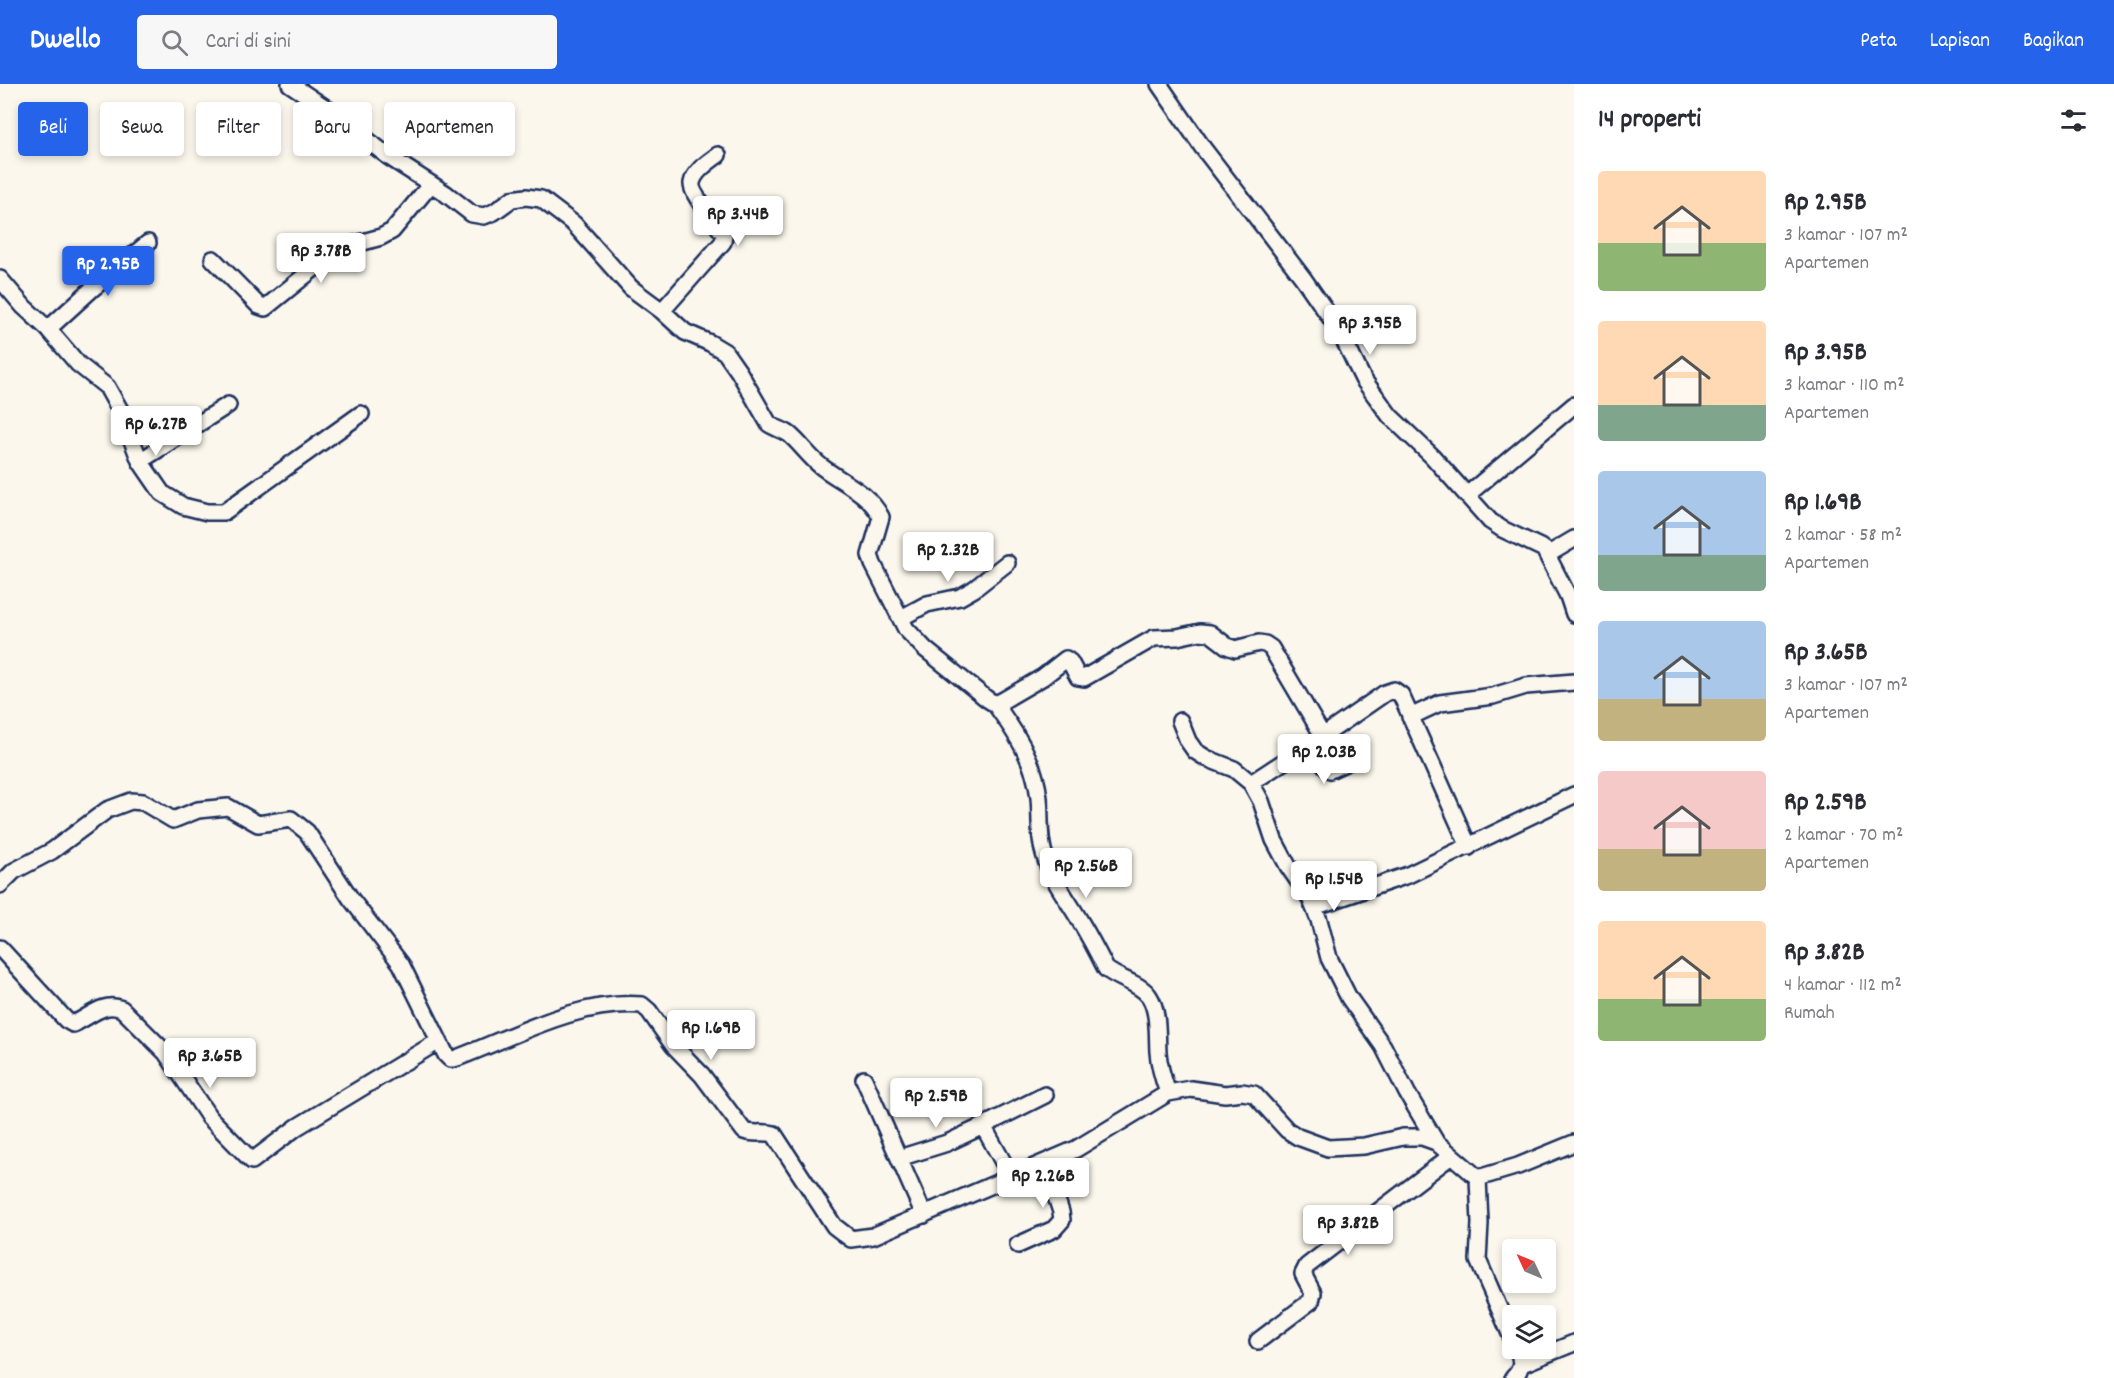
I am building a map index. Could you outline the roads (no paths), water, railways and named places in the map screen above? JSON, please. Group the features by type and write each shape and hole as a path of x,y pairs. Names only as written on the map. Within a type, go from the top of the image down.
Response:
{"street":[{"path":"290,84 326,108 389,157 472,214 484,216 494,213 512,199 526,197 541,199 574,224 631,288 685,332 725,352 769,423 785,432 823,468 861,493 875,507 881,517 870,555 873,564 906,629 925,649 995,704 1027,753 1035,776 1039,798 1039,826 1044,856 1054,878 1106,969 1116,977 1138,986 1150,997 1154,1009 1162,1074 1168,1093"},
{"path":"1160,84 1203,148 1304,278 1339,330 1363,379 1390,416 1432,456 1490,521 1502,530 1544,549 1568,596 1574,614"},
{"path":"662,311 723,242 724,235 694,193 691,184 695,176 718,155"},
{"path":"213,259 259,306 265,309 338,249 381,237 392,231 431,184"},
{"path":"48,329 148,243"},
{"path":"0,279 78,364 107,387 121,412 140,461 162,493 183,506 207,512 224,512 361,414"},
{"path":"140,461 228,405"},
{"path":"1467,495 1574,405"},
{"path":"1547,555 1574,539"},
{"path":"901,618 927,604 960,597 1007,564"},
{"path":"995,704 1043,677 1066,659 1078,677 1084,678 1154,638 1176,637 1200,632 1210,633 1235,649 1259,643 1271,648 1317,740 1325,765 1330,770 1356,758"},
{"path":"1410,717 1440,704 1493,696 1526,686 1574,682"},
{"path":"1251,783 1385,693 1394,690 1401,694 1469,847"},
{"path":"1180,721 1188,741 1196,752 1234,769 1251,783 1261,801 1274,840 1288,866 1310,898 1329,958 1349,998 1383,1046 1436,1142 1478,1178 1480,1224 1478,1260 1502,1315"},
{"path":"1314,907 1408,875 1574,795"},
{"path":"0,885 14,872 52,851 107,810 131,801 143,802 173,820 198,810 228,807 258,824 291,819 307,832 351,899 402,964 450,1059 532,1027 603,1005 642,1005 649,1011 673,1045 702,1075 744,1131 752,1134 763,1131 774,1134 834,1226 851,1239 873,1236 1012,1178 1076,1149 1168,1093 1191,1089 1225,1094 1242,1092 1254,1094 1287,1130 1328,1148 1364,1146 1403,1137 1422,1137 1436,1142"},
{"path":"3,958 66,1020 73,1024 104,1007 115,1006 122,1009 166,1053 209,1117 252,1161 307,1121 439,1041"},
{"path":"864,1079 924,1215"},
{"path":"899,1158 947,1143 1045,1095"},
{"path":"983,1126 1012,1178"},
{"path":"1478,1178 1518,1166 1574,1143"},
{"path":"1258,1341 1311,1301 1313,1293 1303,1274 1308,1266 1451,1156"},
{"path":"1018,1245 1054,1229 1062,1220 1045,1163"},
{"path":"1522,1364 1574,1343"},
{"path":"1513,1378 1519,1372 1522,1364 1520,1359"}]}
